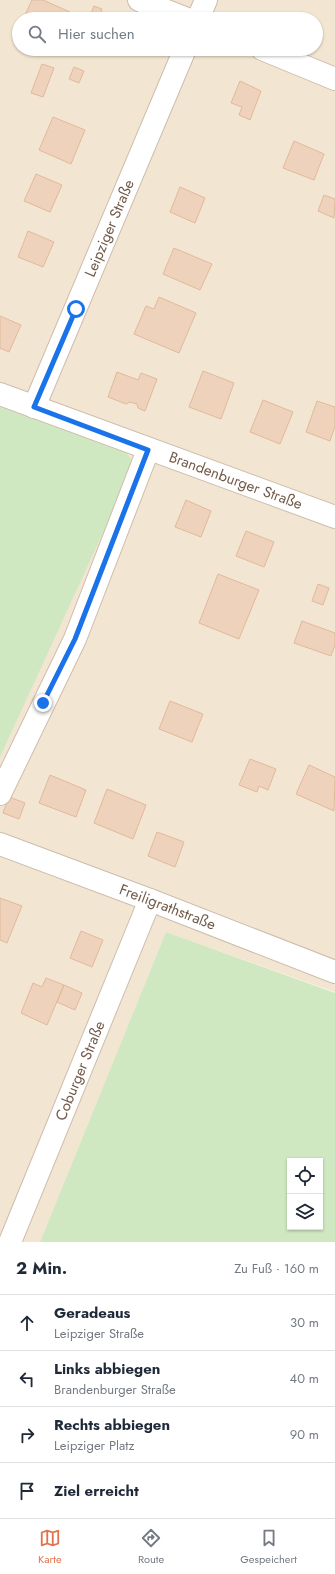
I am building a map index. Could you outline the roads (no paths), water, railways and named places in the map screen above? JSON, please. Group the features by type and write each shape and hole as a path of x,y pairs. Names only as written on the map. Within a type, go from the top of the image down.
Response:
{"street":[{"path":"139,0 169,12"},
{"path":"201,12 206,0"},
{"name":"Leipziger Straße","path":"34,407 182,56"},
{"path":"280,56 335,78"},
{"name":"Brandenburger Straße","path":"0,394 148,450 335,517"},
{"path":"0,794 75,639 148,450"},
{"name":"Freiligrathstraße","path":"0,844 150,900 335,972"},
{"name":"Coburger Straße","path":"10,1242 150,900"}]}
